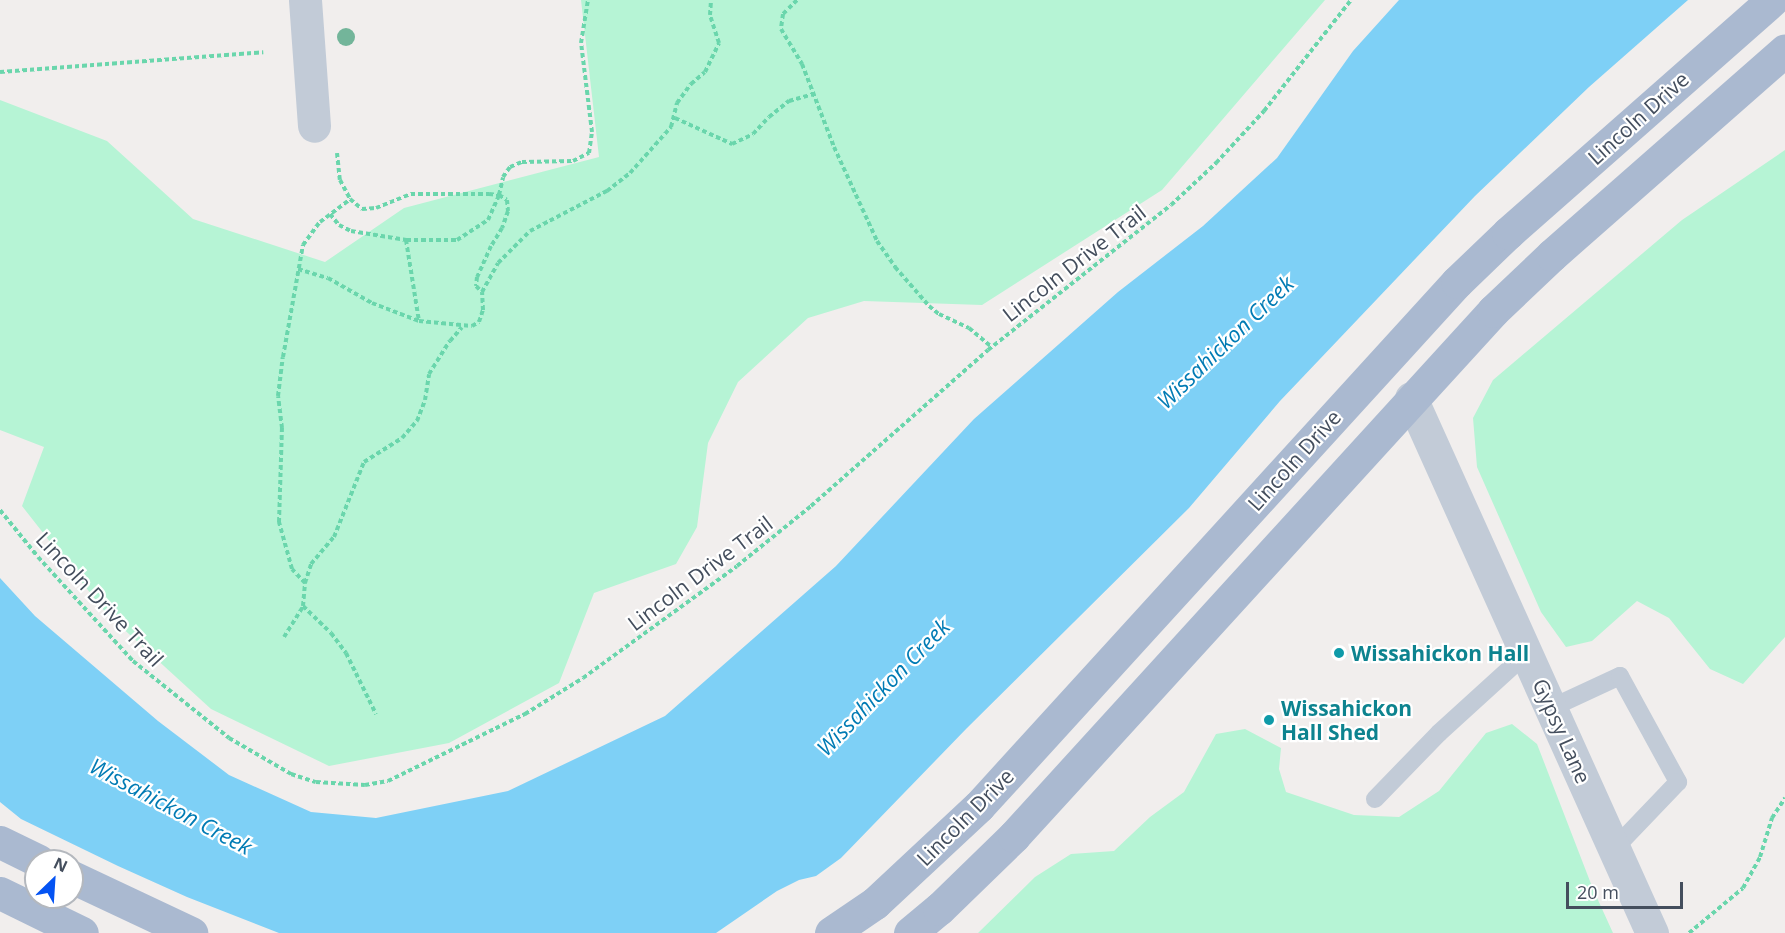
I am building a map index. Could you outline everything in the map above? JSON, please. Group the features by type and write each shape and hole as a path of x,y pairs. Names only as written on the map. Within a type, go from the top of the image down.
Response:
{"main road":[{"name":"Lincoln Drive","path":"831,933 891,889 979,806 1457,282 1508,233 1772,0"},
{"path":"910,933 948,901 1014,836 1411,398 1493,311 1552,255 1785,50"},
{"path":"0,842 24,854"},
{"path":"84,883 191,933"},
{"path":"0,893 82,933"}],"street":[{"path":"305,0 314,126"},
{"name":"Gypsy Lane","path":"1411,398 1652,933"}],"lane":[{"path":"1375,800 1454,719 1527,653"},
{"path":"1551,708 1620,676 1678,782 1615,848"}],"path":[{"path":"330,214 339,225 351,231 406,240 457,240 488,220 499,195 503,177 510,166 522,162 573,161 589,153 592,132 587,111 581,43 588,0"},
{"path":"298,269 328,278 372,303 419,321 462,327 472,326 479,322 483,310 482,292 498,263 530,231 607,191 630,173 671,127 677,103 691,84 705,72 718,44 710,15 711,0"},
{"path":"797,0 783,14 781,29 802,64 860,206 877,241 895,267 934,310 969,328 992,347"},
{"name":"Lincoln Drive Trail","path":"0,510 38,557 134,661 230,738 291,774 316,782 365,785 388,781 415,770 525,714 650,631 737,566 802,513 992,347 1171,205 1216,164 1264,111 1351,0"},
{"path":"0,72 263,52"},
{"path":"675,118 732,144 741,142 753,134 769,117 789,102 814,94"},
{"path":"337,149 340,180 350,199 362,209 376,208 411,194 499,195 507,200 508,212 502,228 480,267 476,286 482,292"},
{"path":"305,583 292,569 284,548 279,512 282,428 278,396 303,245 320,222 350,199"},
{"path":"406,240 419,321"},
{"path":"284,637 303,606 305,583 311,564 334,537 364,462 402,438 417,421 425,400 429,374 462,327"},
{"path":"303,606 331,633 346,653 361,678 376,714"},
{"path":"1689,933 1743,888 1760,856 1772,818 1785,798"}],"green space":[{"path":"581,0 1325,0 1162,190 982,305 864,301 808,318 738,382 708,443 697,527 676,564 594,593 559,683 449,743 329,766 211,709 106,613 22,506 44,447 0,430 0,100 107,141 193,219 325,262 404,208 599,157"},
{"path":"1785,150 1785,637 1743,684 1710,669 1669,618 1637,601 1592,641 1566,647 1541,612 1477,467 1473,418 1493,380 1682,220"},
{"path":"1512,724 1537,744 1593,889 1613,933 978,933 1035,877 1071,854 1114,851 1150,817 1184,792 1216,734 1245,729 1281,748 1279,769 1286,792 1354,815 1399,817 1439,791 1486,733"}],"water":[{"name":"Wissahickon Creek","path":"1399,0 1688,0 1589,87 1475,196 1280,401 1189,508 967,728 841,858 816,876 799,880 777,891 716,933 279,933 187,897 118,866 21,819 0,802 0,578 35,616 158,721 229,775 311,812 376,818 508,791 665,716 836,566 974,419 1118,292 1203,226 1277,158 1353,51"}],"place":[{"name":"Wissahickon Hall","path":"1339,653"},
{"name":"Wissahickon Hall Shed","path":"1269,720"}]}
